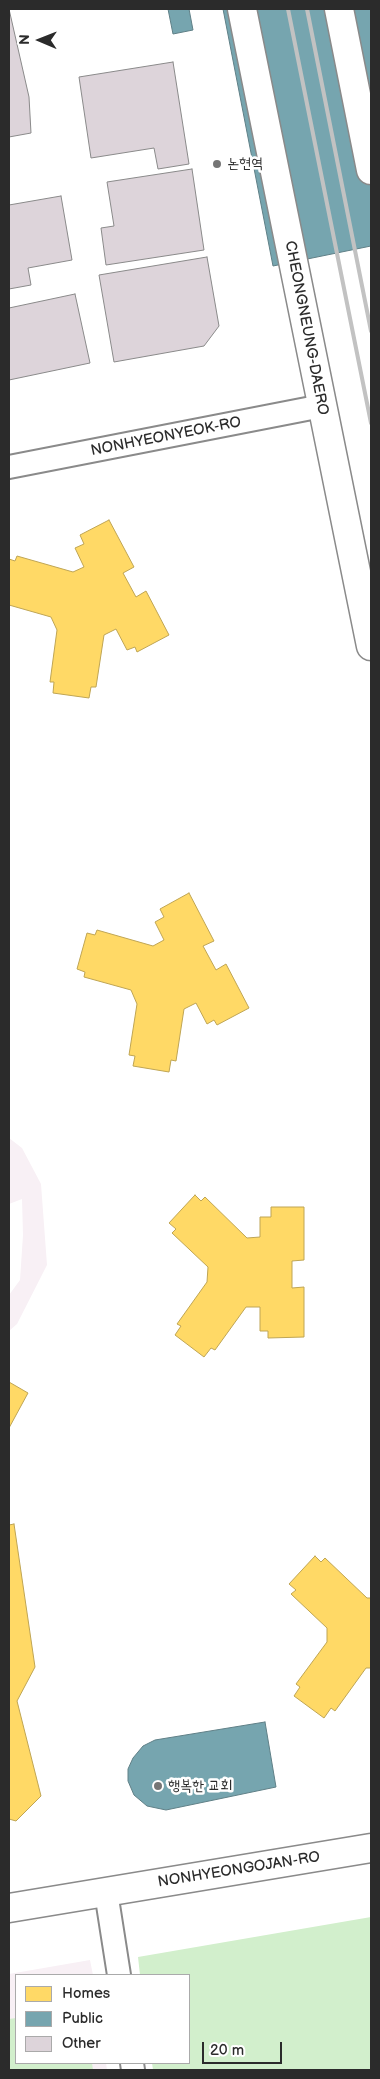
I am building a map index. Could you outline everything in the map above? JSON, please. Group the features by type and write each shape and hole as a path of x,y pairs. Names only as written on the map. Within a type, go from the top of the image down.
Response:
{"main road":[{"name":"CHEONGNEUNG-DAERO","path":"242,9 371,646"},
{"path":"340,9 371,170"},
{"name":"NONHYEONGOJAN-RO","path":"9,1908 371,1848"}],"street":[{"name":"NONHYEONYEOK-RO","path":"9,467 322,406"},
{"path":"106,1892 118,1974"}],"shaded area":[{"path":"9,1138 22,1148 41,1184 47,1265 17,1324 9,1331 9,1295 20,1280 23,1235 22,1199 9,1204"},
{"path":"90,1960 93,1974 15,1974 15,2064 106,2064 107,2070 9,2070 9,1974"}],"green space":[{"path":"371,1917 371,2070 153,2070 152,2064 190,2064 190,1974 140,1974 138,1957"},
{"path":"15,2018 15,2064 92,2064 93,2070 9,2070 9,2019"}],"building: Homes":[{"path":"109,520 134,567 123,573 136,597 146,591 169,635 137,652 135,647 127,650 116,629 104,635 96,687 91,687 89,698 53,693 54,682 50,682 57,630 51,617 9,605 9,559 15,561 17,556 73,572 84,567 75,548 84,544 80,535"},
{"path":"189,893 214,941 203,946 216,970 226,964 249,1008 217,1025 214,1020 207,1024 196,1003 184,1009 176,1061 171,1060 169,1072 133,1066 135,1056 129,1055 137,1004 131,990 84,977 85,972 77,969 87,933 95,935 97,930 153,946 164,940 155,922 164,917 160,909"},
{"path":"195,1195 201,1201 205,1197 247,1238 260,1237 260,1217 271,1217 271,1207 304,1207 304,1260 292,1261 292,1288 304,1287 304,1337 268,1338 268,1331 260,1331 260,1307 246,1307 215,1350 211,1348 204,1357 175,1335 181,1326 177,1324 207,1282 208,1267 172,1233 176,1229 169,1223"},
{"path":"9,1382 28,1393 9,1428"},
{"path":"14,1524 35,1667 17,1701 41,1796 16,1821 9,1819 9,1525"},
{"path":"315,1556 321,1562 325,1558 367,1598 371,1598 371,1668 366,1668 335,1711 331,1708 324,1718 294,1696 300,1687 296,1684 327,1642 327,1628 291,1594 296,1590 289,1584"}],"building: Public":[{"path":"168,9 189,9 193,30 173,34"},
{"path":"223,9 371,9 371,246 273,266"},
{"path":"265,1722 276,1787 166,1810 147,1806 134,1795 128,1781 128,1769 133,1758 143,1746 155,1740"}],"building: Other":[{"path":"9,9 29,97 31,133 9,137"},
{"path":"173,62 189,164 158,169 154,148 91,158 79,77"},
{"path":"192,169 204,250 106,265 101,228 114,226 107,182"},
{"path":"61,196 72,260 28,268 31,285 9,289 9,205"},
{"path":"207,257 219,326 204,346 114,362 99,275"},
{"path":"75,294 90,363 9,380 9,308"}],"railway":[{"path":"288,9 371,423"},
{"path":"307,9 371,331"}],"place":[{"name":"논현역","path":"217,164"},
{"name":"행복한 교회","path":"158,1786"}]}
